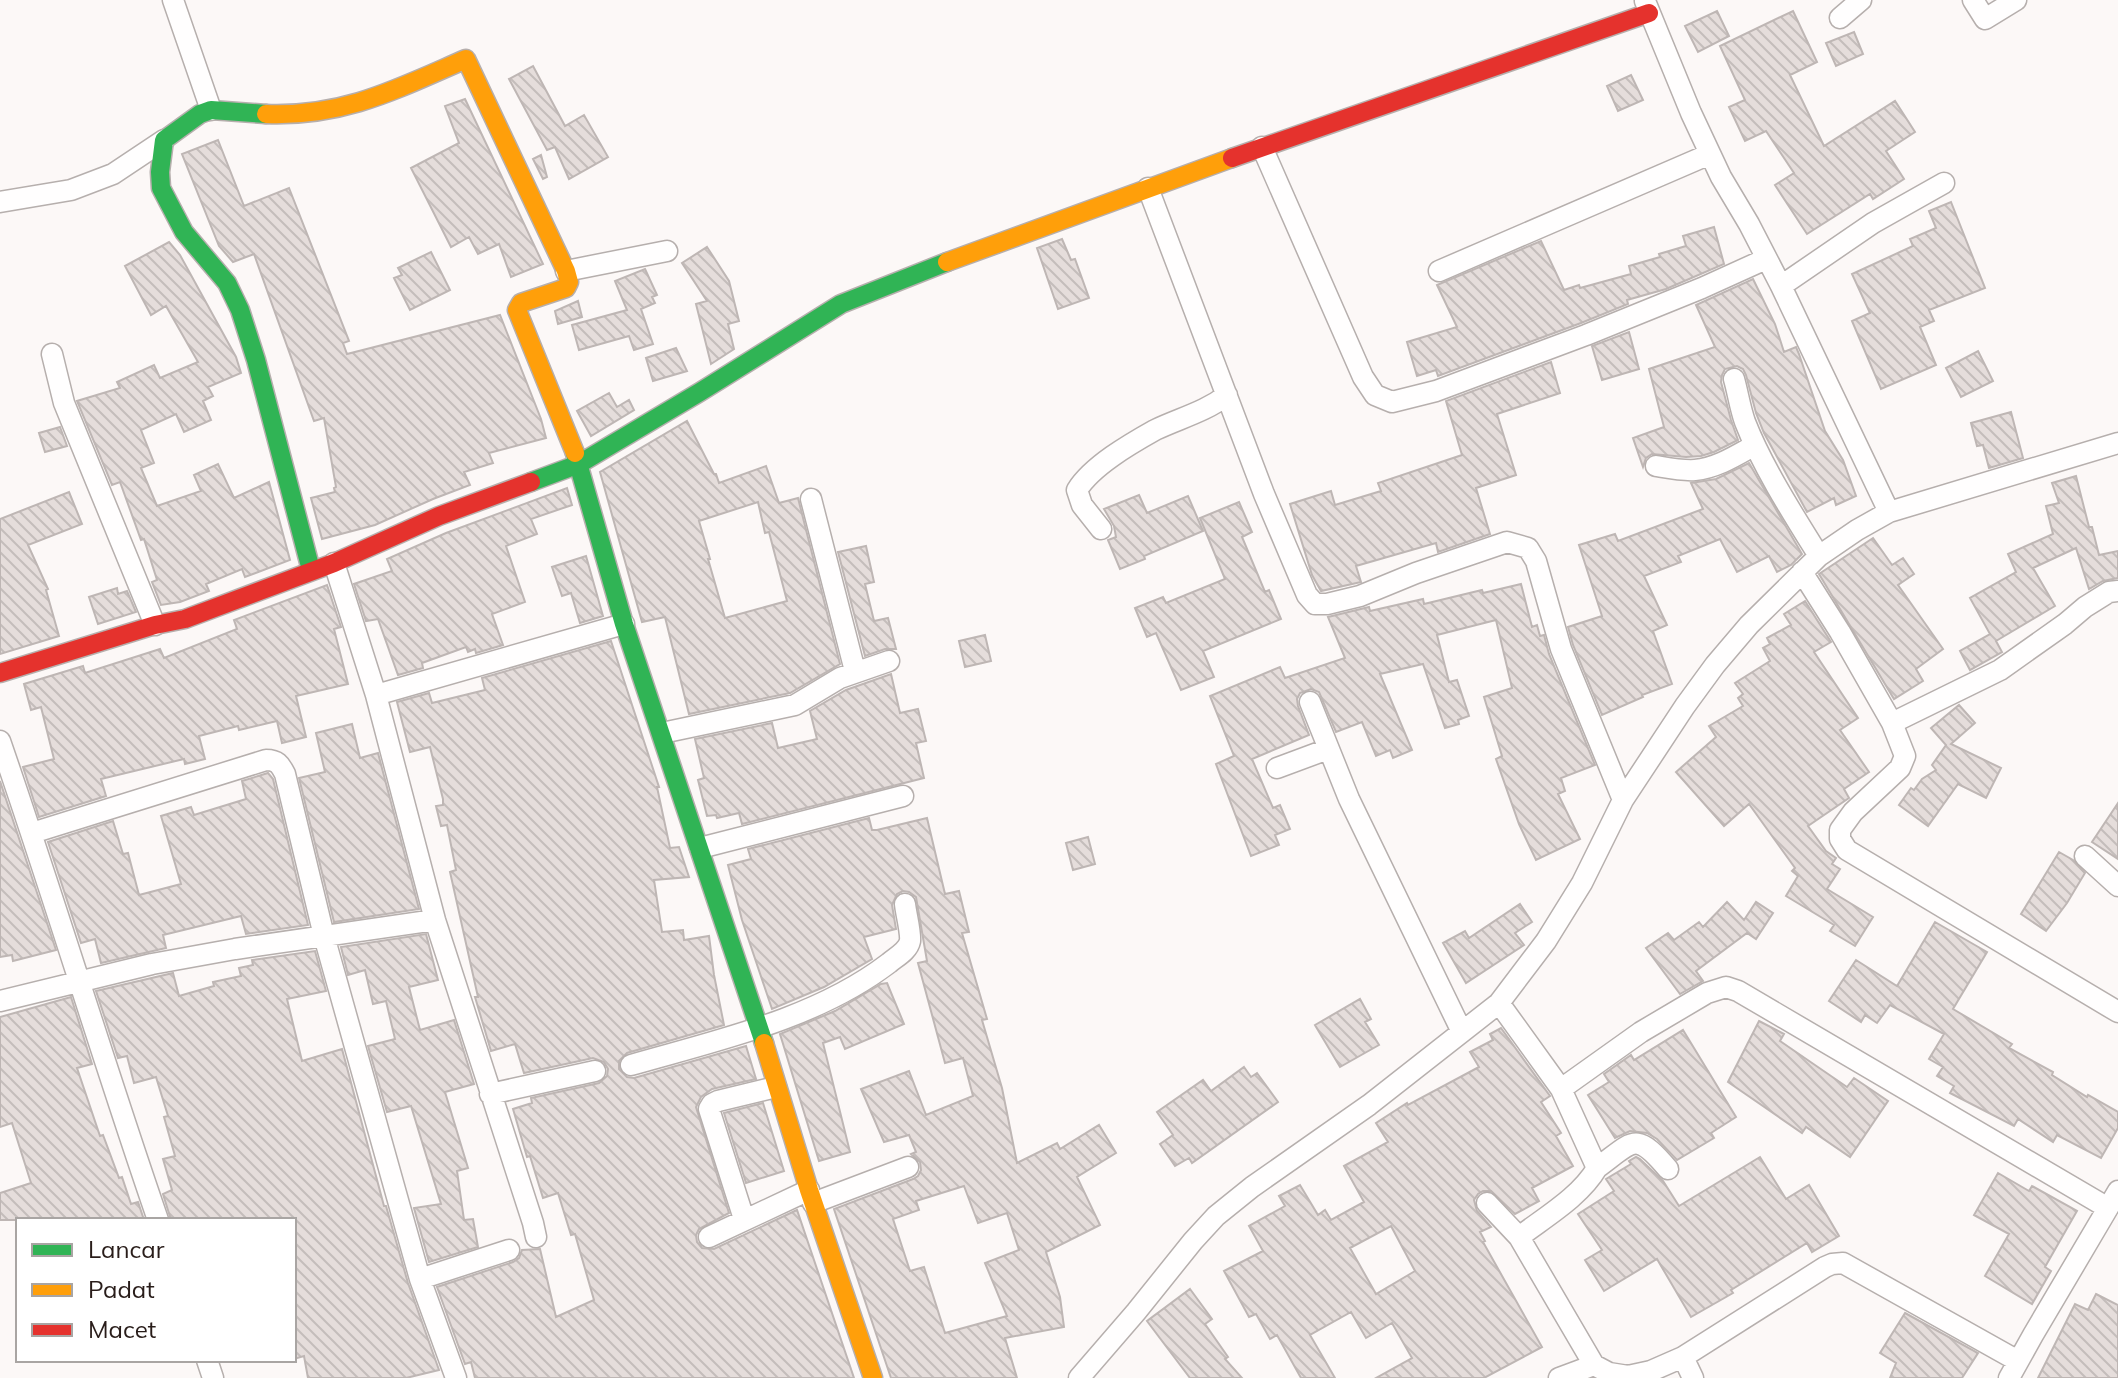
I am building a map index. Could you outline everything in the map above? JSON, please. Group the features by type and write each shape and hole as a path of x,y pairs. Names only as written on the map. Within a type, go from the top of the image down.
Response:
{"street":[{"path":"173,0 211,110"},
{"path":"1840,18 1861,0"},
{"path":"1973,0 1985,19 2016,0"},
{"path":"0,673 155,625 185,619 334,563 439,516 579,464 841,304 1148,188 1572,38 1647,6 1721,177 1781,286 1889,512"},
{"path":"0,202 71,190 113,174 200,114 211,110 279,114 320,112 373,100 466,59 566,271 569,282 566,288 528,299 518,305 517,310 579,464 624,624 873,1378"},
{"path":"164,140 161,188 184,232 227,283 240,310 311,570"},
{"path":"1262,147 1363,377 1375,395 1392,402 1436,391 1586,335 1766,259"},
{"path":"1439,271 1710,154"},
{"path":"1781,286 1873,223 1944,183"},
{"path":"1148,188 1270,509 1307,595 1315,604 1327,604 1360,596 1507,542 1528,548 1536,561 1561,649 1623,800"},
{"path":"566,271 667,251"},
{"path":"52,354 64,403 155,625"},
{"path":"1734,379 1744,420 1755,445 1819,556"},
{"path":"1101,529 1082,505 1077,490 1084,478 1155,431 1214,405 1227,395"},
{"path":"1079,1378 1216,1216 1369,1105 1499,1003 1546,941 1582,883 1623,800 1685,706 1749,625 1819,556 1889,512 2118,443"},
{"path":"1656,466 1694,470 1711,467 1755,445"},
{"path":"811,499 855,671"},
{"path":"334,563 376,695 435,920 536,1237"},
{"path":"1802,572 1892,723 1905,756 1900,768 1853,812 1840,830 1840,839 1847,850 2118,1012"},
{"path":"1892,723 2000,670 2085,607 2109,592 2118,591"},
{"path":"376,695 624,624"},
{"path":"662,733 795,705 840,678 889,661"},
{"path":"1310,702 1349,799 1462,1032"},
{"path":"0,741 157,1218"},
{"path":"1277,768 1328,749"},
{"path":"32,833 266,760 279,763 285,774 324,936 420,1279 456,1378"},
{"path":"700,848 903,796"},
{"path":"2085,856 2118,886"},
{"path":"631,1065 759,1028 837,994 877,972 904,951 910,942 905,904"},
{"path":"0,1001 152,964 435,920"},
{"path":"1487,1203 1519,1237 1594,1365 1609,1373 1628,1376 1651,1371 1683,1357 1825,1267 1843,1263 2014,1370 2113,1200 1726,987 1707,993 1641,1032 1561,1089"},
{"path":"1499,1003 1561,1089 1597,1168"},
{"path":"490,1094 595,1071"},
{"path":"744,1219 709,1109 718,1101 776,1087"},
{"path":"1519,1237 1579,1190 1597,1168 1633,1143 1644,1143 1668,1169"},
{"path":"709,1237 744,1219 908,1167"},
{"path":"420,1279 509,1250"},
{"path":"1683,1357 1693,1378"},
{"path":"1559,1378 1594,1365"}],"building":[{"path":"1717,11 1729,36 1698,52 1685,26"},
{"path":"1793,11 1817,62 1790,75 1824,146 1895,101 1915,132 1886,151 1904,179 1873,199 1870,194 1807,234 1775,185 1794,173 1766,131 1745,141 1729,107 1745,100 1720,46"},
{"path":"1854,32 1863,54 1836,66 1826,43"},
{"path":"533,66 565,126 584,115 608,157 569,179 555,147 547,150 509,79"},
{"path":"1631,75 1643,100 1618,111 1607,86"},
{"path":"465,99 543,264 511,277 499,244 478,254 469,237 451,247 411,168 459,143 445,106"},
{"path":"218,140 244,206 289,188 349,341 343,343 347,354 500,315 546,438 489,453 493,463 464,472 470,485 375,525 322,539 311,498 335,492 336,487 324,418 314,421 254,254 233,262 219,246 182,154"},
{"path":"541,155 547,177 543,179 533,159"},
{"path":"1951,202 1985,288 1929,310 1934,321 1920,327 1936,365 1881,389 1852,321 1870,313 1852,274 1913,246 1910,239 1936,228 1929,211"},
{"path":"1714,227 1724,264 1666,289 1627,300 1628,304 1581,323 1438,376 1436,370 1417,376 1407,342 1457,327 1437,285 1541,241 1564,290 1579,285 1580,288 1631,274 1629,266 1686,246 1683,236"},
{"path":"1062,239 1071,260 1075,259 1089,298 1058,309 1037,248"},
{"path":"169,242 180,255 236,357 241,373 208,387 213,396 203,401 211,420 184,432 176,414 141,430 154,463 141,468 157,506 201,491 194,475 218,464 234,498 269,482 290,560 245,577 242,569 206,584 209,591 180,602 161,605 152,582 157,580 144,539 141,540 120,482 112,485 77,401 120,388 117,382 154,365 160,378 198,362 166,306 151,315 125,266"},
{"path":"707,247 729,281 739,321 728,324 734,349 711,364 696,304 707,301 682,263"},
{"path":"431,252 450,290 410,310 394,278 402,275 398,268"},
{"path":"645,269 657,295 652,297 655,303 641,309 653,344 634,350 629,336 579,350 572,325 627,310 615,281"},
{"path":"1753,279 1775,324 1784,352 1796,347 1825,431 1843,460 1856,496 1836,505 1834,498 1807,512 1764,433 1746,375 1737,366 1725,369 1721,382 1738,440 1701,456 1652,454 1646,458 1643,467 1633,438 1664,427 1649,369 1715,347 1696,305"},
{"path":"578,301 582,317 558,324 555,311"},
{"path":"1629,332 1639,369 1602,380 1592,346"},
{"path":"676,348 687,371 653,381 646,358"},
{"path":"1978,351 1993,381 1961,397 1946,368"},
{"path":"1551,362 1560,393 1497,414 1516,475 1476,488 1490,534 1438,552 1436,543 1356,566 1361,582 1321,591 1312,575 1290,504 1331,491 1335,505 1381,491 1378,483 1462,455 1446,401"},
{"path":"609,393 617,407 629,400 634,410 591,436 577,411"},
{"path":"2011,412 2023,458 1989,468 1983,445 1977,446 1971,423"},
{"path":"687,421 719,483 766,466 779,503 798,498 840,664 790,693 689,714 665,617 642,622 600,472","holes":["758,502 765,533 769,532 787,601 725,618 699,521"]},
{"path":"60,427 67,446 45,452 39,433"},
{"path":"1749,463 1802,554 1791,565 1777,572 1769,556 1737,572 1720,539 1678,556 1681,562 1644,576 1667,625 1653,631 1672,684 1602,715 1568,627 1602,616 1579,545 1615,534 1618,541 1703,509 1691,483 1716,479"},
{"path":"2076,476 2099,555 2118,551 2118,578 2103,581 2089,589 2076,548 2033,568 2055,606 1996,641 2002,652 1970,670 1960,651 1990,634 1970,598 2016,572 2008,554 2053,534 2046,506 2059,503 2052,483"},
{"path":"567,488 572,505 531,519 537,534 506,546 525,602 492,614 503,645 476,653 475,649 468,652 466,647 422,663 423,668 398,675 378,619 366,621 354,584 392,571 387,559 446,533"},
{"path":"69,492 82,524 28,545 48,589 59,636 0,654 0,519"},
{"path":"1139,495 1147,513 1188,496 1203,531 1120,569 1108,540 1116,537 1114,526 1104,509"},
{"path":"1239,502 1252,532 1242,537 1265,592 1269,590 1281,619 1203,651 1214,677 1181,690 1156,633 1147,637 1135,608 1163,597 1166,603 1225,579 1200,518"},
{"path":"1873,538 1892,565 1903,558 1914,574 1898,585 1943,649 1916,669 1923,681 1894,699 1819,574"},
{"path":"866,546 874,582 865,584 874,621 888,618 896,649 885,649 865,656 838,552"},
{"path":"586,556 603,616 580,623 571,593 562,596 552,567"},
{"path":"1521,584 1532,627 1537,625 1540,636 1544,635 1595,765 1561,778 1565,791 1558,794 1580,839 1536,860 1519,824 1496,759 1502,756 1484,697 1512,688 1496,620 1437,635 1449,682 1457,680 1469,716 1458,720 1459,724 1445,728 1423,664 1380,674 1412,750 1393,758 1390,750 1376,756 1362,722 1336,732 1319,692 1311,689 1300,693 1298,706 1309,735 1252,759 1273,808 1280,805 1290,829 1275,835 1279,845 1251,856 1216,764 1234,756 1210,696 1280,667 1285,678 1345,658 1328,617 1423,599 1424,604"},
{"path":"327,585 341,627 334,629 348,684 296,696 306,737 282,743 277,721 239,730 238,726 199,736 205,759 185,764 184,759 101,779 106,796 39,817 23,767 54,759 41,707 31,710 24,684 83,666 85,673 160,649 164,658 237,629 234,620"},
{"path":"117,588 118,594 127,591 136,612 98,624 89,597"},
{"path":"1805,601 1831,642 1814,652 1858,718 1840,730 1869,772 1844,789 1849,798 1808,826 1826,851 1836,858 1832,864 1840,869 1827,889 1873,917 1855,946 1830,931 1834,925 1786,896 1798,876 1792,871 1795,868 1749,804 1724,826 1676,772 1716,737 1709,726 1743,706 1738,698 1743,694 1735,683 1770,661 1763,648 1770,644 1767,638 1791,625 1784,614"},
{"path":"985,635 991,661 965,667 959,641"},
{"path":"611,641 659,787 670,848 679,847 689,877 654,880 662,932 683,930 684,940 709,936 724,1025 627,1053 619,1061 619,1069 627,1077 634,1078 746,1046 756,1079 712,1089 701,1097 696,1107 729,1213 699,1229 697,1242 702,1248 714,1249 797,1210 854,1378 475,1378 471,1362 465,1364 437,1287 513,1262 522,1250 540,1249 556,1317 594,1300 575,1234 571,1235 558,1193 543,1198 513,1109 532,1103 531,1098 599,1083 607,1076 608,1069 604,1062 593,1058 524,1073 515,1044 491,1051 475,997 478,997 450,872 456,870 447,825 441,826 436,806 443,805 443,799 430,747 410,752 397,702 429,693 432,703 485,690 482,678"},
{"path":"891,674 900,713 918,709 926,741 916,743 924,778 742,824 739,813 717,818 716,815 707,816 698,780 704,778 695,739 772,723 778,748 817,739 810,711 846,690"},
{"path":"1959,705 1975,723 1951,744 2001,768 1986,798 1958,784 1928,826 1899,805 1911,788 1914,790 1922,779 1936,770 1932,765 1946,745 1931,728"},
{"path":"352,724 360,758 378,753 419,909 334,922 299,778 325,772 316,733"},
{"path":"268,773 273,779 308,925 246,934 241,916 163,935 166,948 101,963 95,939 81,943 48,842 113,821 123,854 128,853 139,895 181,884 161,816 191,807 194,815 246,799 242,781"},
{"path":"0,781 56,950 13,961 12,955 0,957"},
{"path":"2118,803 2118,859 2092,842"},
{"path":"869,818 872,830 877,830 927,818 945,894 959,891 969,932 962,933 987,1019 982,1020 1002,1088 1017,1163 1057,1143 1060,1149 1099,1125 1116,1153 1077,1177 1100,1225 1046,1252 1060,1297 1064,1327 1005,1338 1017,1378 891,1378 834,1209 913,1179 921,1170 920,1162 911,1154 916,1152 909,1135 884,1142 861,1089 909,1071 926,1115 973,1096 963,1058 945,1063 918,963 927,961 916,897 903,891 897,894 892,905 896,929 864,937 872,959 824,987 772,1009 742,920 728,865 751,859 748,849","holes":["964,1186 978,1223 1007,1213 1019,1250 985,1263 1007,1316 945,1333 924,1267 910,1271 893,1219 919,1210 916,1201"]},
{"path":"1088,837 1095,864 1073,870 1066,843"},
{"path":"2059,852 2073,860 2085,873 2046,931 2021,914"},
{"path":"1727,902 1744,920 1756,902 1773,913 1756,939 1747,933 1696,971 1703,981 1680,994 1646,948 1668,933 1674,940 1699,922 1703,927"},
{"path":"1520,904 1532,922 1515,933 1524,945 1466,983 1443,943 1465,931 1469,938"},
{"path":"1935,922 1987,952 1953,1009 2012,1044 2009,1048 2053,1072 2052,1075 2087,1097 2118,1112 2118,1128 2101,1158 2057,1135 2053,1142 2018,1119 2014,1126 1950,1093 1954,1086 1937,1076 1943,1067 1929,1059 1944,1034 1890,1005 1877,1023 1865,1015 1861,1022 1829,1001 1856,960 1897,986"},
{"path":"426,934 438,980 409,987 420,1030 454,1020 474,1084 445,1092 468,1168 457,1171 464,1220 473,1219 478,1247 429,1262 414,1208 441,1204 411,1106 387,1112 368,1046 395,1039 386,1001 373,1004 365,970 348,975 341,947"},
{"path":"315,951 326,991 287,999 302,1061 342,1049 384,1206 439,1370 406,1378 308,1378 304,1356 296,1358 296,1218 170,1218 163,1194 172,1190 163,1159 175,1156 164,1117 168,1116 156,1077 134,1083 127,1056 118,1058 96,991 173,973 179,996 214,986 213,982 241,976 239,968 253,965 252,960"},
{"path":"887,983 904,1024 845,1049 840,1037 823,1043 850,1152 819,1161 780,1034 835,1011"},
{"path":"71,997 92,1064 77,1068 100,1136 103,1135 131,1204 138,1202 143,1218 0,1220 0,1193 31,1183 12,1123 0,1127 0,1017"},
{"path":"1360,999 1371,1019 1365,1022 1379,1045 1340,1067 1315,1025"},
{"path":"1759,1021 1784,1034 1780,1041 1847,1087 1854,1078 1888,1101 1850,1157 1806,1127 1802,1133 1728,1082"},
{"path":"1501,1028 1550,1096 1541,1102 1561,1133 1556,1136 1573,1166 1532,1188 1539,1201 1515,1214 1491,1191 1483,1191 1474,1200 1477,1211 1491,1227 1480,1232 1483,1242 1542,1347 1484,1378 1376,1378 1412,1358 1392,1323 1366,1338 1351,1312 1310,1335 1335,1378 1301,1378 1277,1335 1270,1339 1256,1314 1249,1317 1224,1271 1263,1251 1249,1226 1285,1206 1279,1196 1300,1185 1318,1215 1325,1210 1331,1220 1364,1202 1344,1166 1388,1142 1376,1123 1407,1103 1479,1067 1470,1052 1493,1040 1490,1034","holes":["1391,1226 1415,1271 1376,1294 1350,1248"]},
{"path":"1683,1030 1736,1117 1711,1133 1714,1138 1677,1160 1647,1133 1630,1131 1615,1138 1588,1095 1609,1082 1604,1074 1631,1055 1634,1060"},
{"path":"1244,1067 1251,1077 1257,1073 1278,1102 1192,1163 1189,1158 1175,1166 1160,1144 1173,1135 1157,1112 1203,1080 1211,1091"},
{"path":"763,1103 784,1171 746,1183 724,1113"},
{"path":"1636,1157 1663,1181 1679,1206 1760,1157 1786,1199 1809,1185 1839,1236 1812,1252 1807,1243 1691,1317 1657,1259 1604,1291 1585,1260 1602,1250 1578,1214 1614,1191 1606,1179 1631,1164 1629,1161"},
{"path":"1998,1173 2029,1191 2032,1186 2077,1211 2045,1267 2051,1271 2032,1304 1985,1276 2009,1234 1974,1215"},
{"path":"1190,1289 1212,1319 1205,1324 1228,1357 1225,1359 1242,1378 1190,1378 1147,1321"},
{"path":"2096,1294 2118,1305 2118,1378 2038,1378 2075,1304 2088,1310"},
{"path":"1905,1313 1978,1353 1962,1378 1890,1378 1896,1363 1880,1353"}],"traffic: fast":[{"path":"266,114 211,110 200,114 164,140 161,188 184,232 227,283 240,310 311,570"},
{"path":"531,482 579,464 841,304 947,262"},
{"path":"575,453 624,624 764,1043"}],"traffic: slow":[{"path":"266,114 294,114 345,106 393,90 466,59 566,271 569,282 566,288 521,303 517,310 575,453"},
{"path":"947,262 1232,158"},
{"path":"764,1043 809,1190 873,1378"}],"traffic: jam":[{"path":"1232,158 1649,13"},
{"path":"0,673 155,625 185,619 334,563 439,516 531,482"}]}
